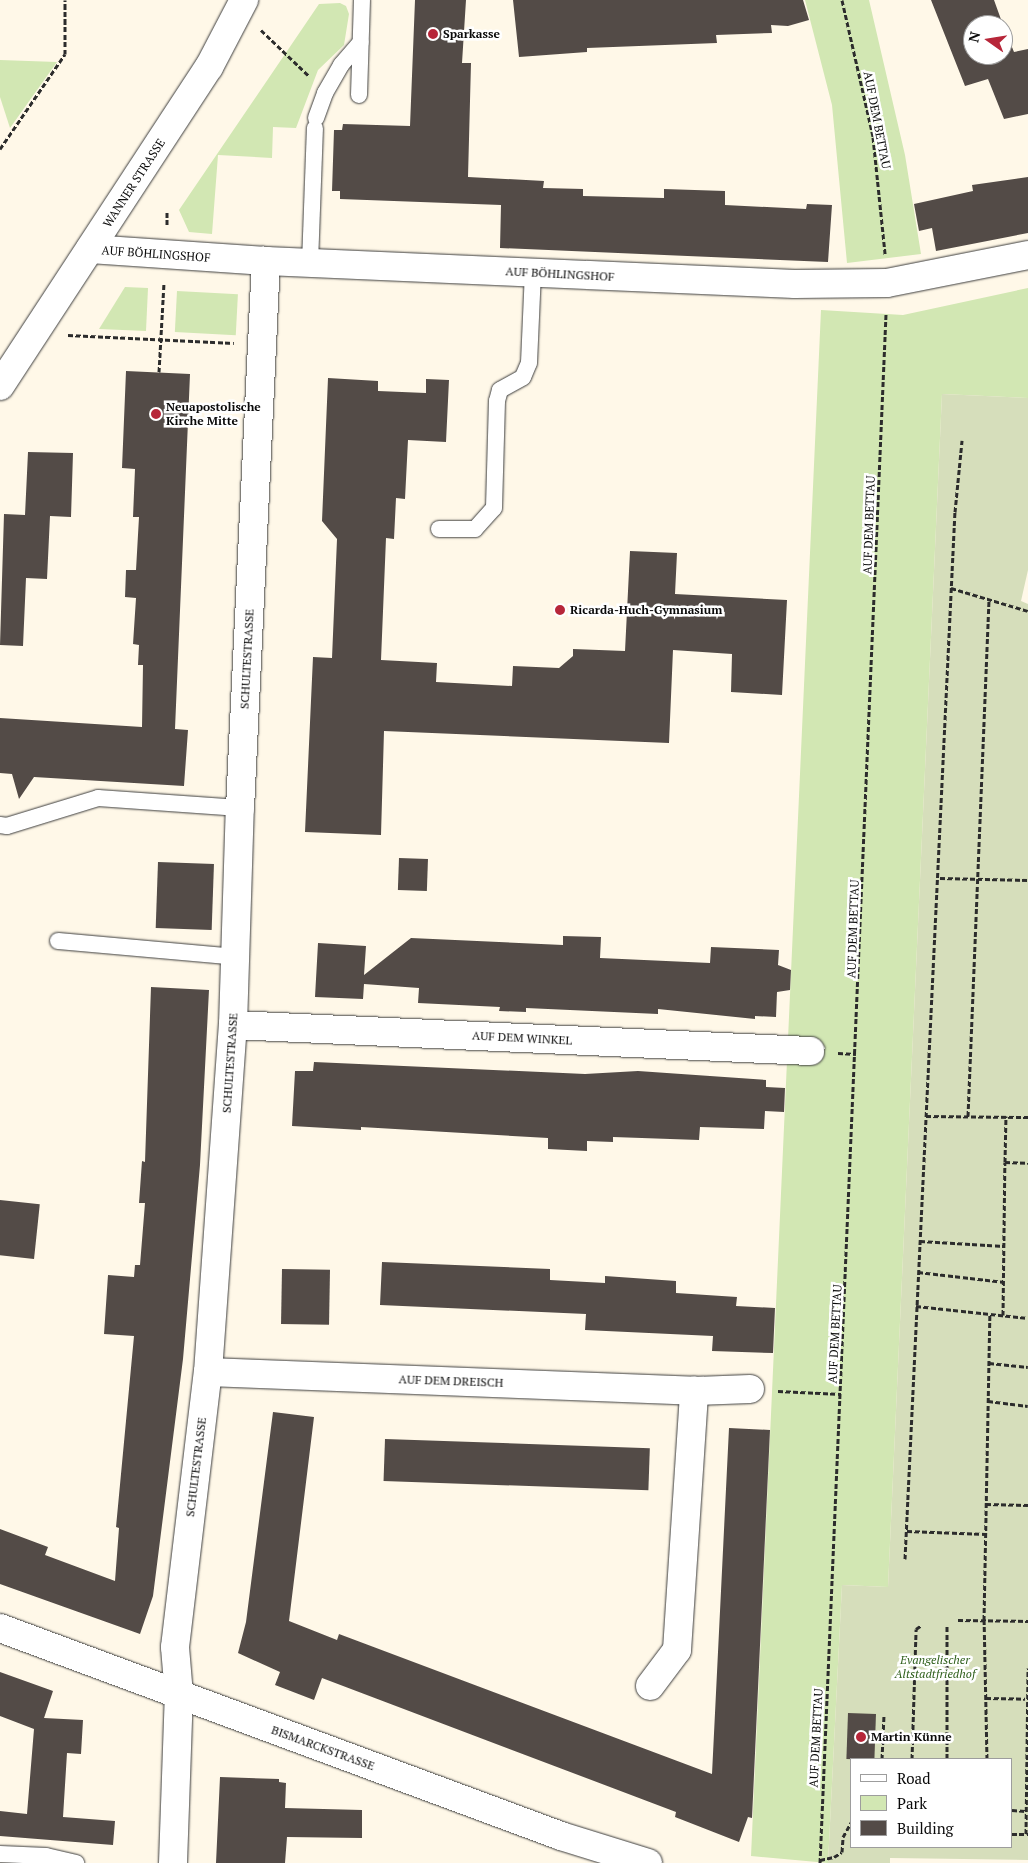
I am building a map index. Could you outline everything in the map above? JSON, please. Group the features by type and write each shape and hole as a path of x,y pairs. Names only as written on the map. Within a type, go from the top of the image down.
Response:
{"street":[{"name":"WANNER STRASSE","path":"0,386 209,67 242,5"},
{"name":"AUF BÖHLINGSHOF","path":"90,249 266,261 795,284 887,283 1028,256"},
{"name":"SCHULTESTRASSE","path":"172,1863 179,1695 174,1647 208,1372 233,1025 240,808 266,261"},
{"name":"AUF DEM WINKEL","path":"233,1025 810,1051"},
{"name":"AUF DEM DREISCH","path":"208,1372 694,1391 750,1389"},
{"path":"650,1686 677,1650 694,1391"},
{"name":"BISMARCKSTRASSE","path":"0,1628 561,1836 648,1863"}],"lane":[{"path":"359,95 362,0"},
{"path":"310,262 315,123 325,92 341,65 361,42"},
{"path":"439,529 475,529 494,508 497,401 500,390 523,377 529,363 533,273"},
{"path":"0,825 98,798 240,808"},
{"path":"58,941 236,957"},
{"path":"0,1854 46,1856 76,1863"}],"path":[{"path":"0,149 65,54 65,0"},
{"name":"AUF DEM BETTAU","path":"820,1861 887,283 873,137 842,0"},
{"path":"242,5 325,92"},
{"path":"159,372 167,212"},
{"path":"35,334 262,345"},
{"path":"905,1558 916,1306 940,878 951,588 962,440"},
{"path":"951,588 1028,611"},
{"path":"968,1116 989,599"},
{"path":"940,878 1028,880"},
{"path":"926,1116 1028,1117"},
{"path":"1003,1315 1006,1116"},
{"path":"1006,1162 1028,1163"},
{"path":"920,1241 1004,1246"},
{"path":"918,1272 1004,1282"},
{"path":"916,1306 1028,1318"},
{"path":"987,1758 984,1620 990,1314"},
{"path":"988,1363 1028,1367"},
{"path":"750,1389 841,1394"},
{"path":"988,1401 1028,1406"},
{"path":"986,1504 1028,1505"},
{"path":"906,1531 986,1534"},
{"path":"958,1620 1028,1621"},
{"path":"912,1758 916,1629 922,1625"},
{"path":"947,1625 947,1758"},
{"path":"1013,1834 1027,1834 1025,1811 1028,1668"},
{"path":"986,1698 1026,1699"},
{"path":"882,1758 884,1716"},
{"path":"1013,1810 1025,1811"},
{"path":"820,1861 834,1858 842,1852 843,1837 850,1825"}],"green space":[{"path":"805,0 869,0 905,155 921,254 847,263 832,105"},
{"path":"340,3 346,6 349,14 344,45 318,70 296,128 273,127 272,158 218,155 212,234 189,232 179,210 319,4"},
{"path":"0,60 57,62 10,128 0,97"},
{"path":"125,287 148,288 146,331 99,329"},
{"path":"1028,288 1028,398 942,394 888,1587 842,1585 828,1863 751,1856 821,310 903,315"},
{"path":"177,291 238,294 236,335 175,332"},
{"name":"Evangelischer Altstadtfriedhof","path":"942,394 1028,398 1028,570 1021,601 1028,604 1028,1860 890,1858 890,1863 828,1863 842,1585 888,1587"}],"building":[{"path":"415,0 466,0 462,63 471,63 468,177 544,181 543,188 583,189 583,196 664,198 664,189 725,191 725,205 806,209 807,204 832,205 828,262 500,248 501,205 340,199 340,191 332,191 334,130 342,130 343,124 410,126"},
{"path":"513,0 803,0 809,20 788,26 771,25 772,33 716,35 717,43 587,48 587,52 519,57"},
{"path":"931,0 994,0 999,15 963,15 963,65 1013,65 1013,50 1014,52 1028,49 1028,114 1004,119 988,79 965,86"},
{"path":"1028,177 1028,233 936,251 932,228 919,231 914,204 973,191 972,185"},
{"path":"126,371 190,374 175,729 188,730 184,786 34,777 19,799 12,774 0,773 0,718 142,727 143,665 138,665 139,645 133,644 136,598 125,597 126,570 136,570 139,517 133,517 135,469 122,468"},
{"path":"328,378 378,381 378,391 426,393 426,379 449,380 446,442 408,440 405,499 396,498 394,539 386,538 381,660 437,663 436,682 512,686 513,666 559,668 573,656 573,649 625,651 630,551 677,553 675,594 787,600 782,695 731,692 732,654 673,650 669,743 384,731 381,835 305,832 313,657 332,658 337,539 322,521"},
{"path":"28,452 73,453 71,517 50,516 47,579 26,578 23,646 0,645 4,514 25,515"},
{"path":"399,858 428,859 427,891 398,890"},
{"path":"158,862 214,864 212,930 156,928"},
{"path":"563,936 601,937 600,958 710,963 711,947 779,950 778,965 791,970 790,990 777,992 776,1017 755,1016 755,1019 658,1009 658,1014 526,1008 526,1012 499,1011 500,1007 418,1003 419,988 364,984 363,999 315,997 318,943 366,946 364,975 411,938 563,945"},
{"path":"151,987 209,990 200,1165 183,1359 153,1596 140,1634 0,1584 0,1529 48,1547 45,1555 115,1581 119,1528 116,1527 134,1336 104,1334 108,1275 134,1277 135,1265 140,1265 145,1203 139,1203 142,1161 145,1162"},
{"path":"314,1062 585,1074 638,1071 766,1080 766,1087 785,1088 784,1112 765,1111 764,1129 700,1127 699,1140 613,1137 613,1142 587,1141 587,1151 548,1149 548,1138 361,1127 361,1130 292,1126 295,1071 313,1071"},
{"path":"0,1200 40,1204 34,1259 0,1255"},
{"path":"382,1262 550,1269 550,1280 605,1283 605,1276 676,1281 676,1293 737,1297 736,1306 775,1308 773,1353 712,1351 713,1336 585,1330 586,1314 380,1305"},
{"path":"282,1269 330,1270 329,1325 281,1324"},
{"path":"273,1412 314,1417 289,1621 337,1640 339,1634 712,1774 729,1428 770,1430 752,1818 748,1817 739,1842 675,1817 676,1812 322,1678 314,1700 275,1685 280,1672 238,1653 246,1622"},
{"path":"385,1439 650,1448 648,1490 384,1481"},
{"path":"0,1672 53,1691 44,1718 83,1720 81,1754 67,1753 63,1817 115,1821 113,1845 0,1836 0,1811 27,1814 34,1729 0,1716"},
{"name":"Martin Künne","path":"848,1713 876,1714 874,1758 846,1759"},
{"path":"220,1777 279,1779 279,1782 286,1783 285,1808 362,1810 362,1838 287,1837 285,1863 216,1863"}],"place":[{"name":"Sparkasse","path":"433,34"},
{"name":"Neuapostolische Kirche Mitte","path":"156,414"},
{"name":"Ricarda-Huch-Gymnasium","path":"560,610"},
{"name":"Martin Künne","path":"861,1737"}]}
